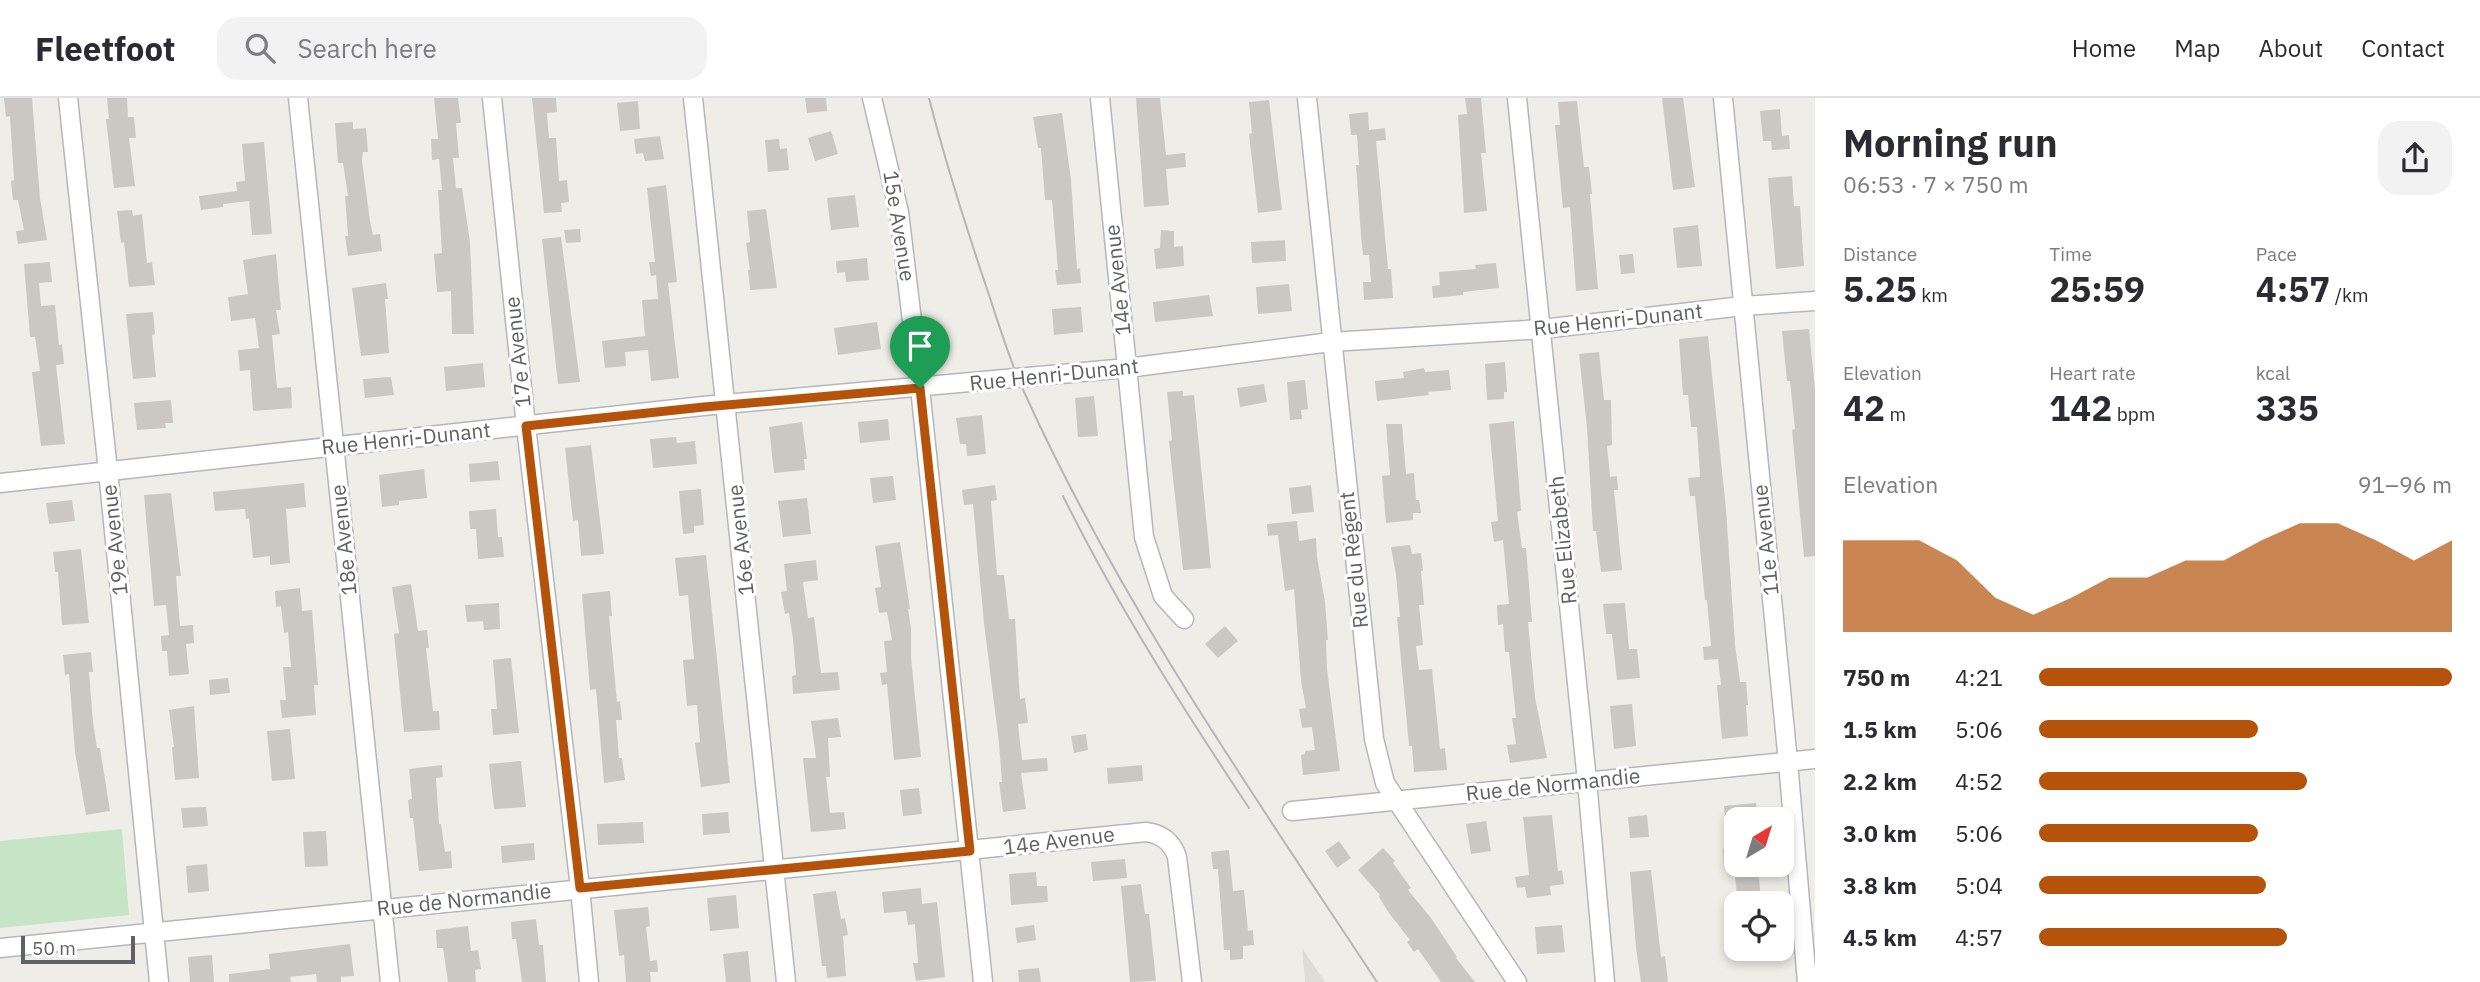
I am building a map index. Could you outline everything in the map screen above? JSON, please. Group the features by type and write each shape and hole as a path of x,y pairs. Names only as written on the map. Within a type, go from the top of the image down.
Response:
{"street":[{"name":"19e Avenue","path":"68,98 159,982"},
{"name":"18e Avenue","path":"298,98 390,982"},
{"name":"17e Avenue","path":"492,98 589,982"},
{"name":"16e Avenue","path":"693,98 786,982"},
{"name":"15e Avenue","path":"872,98 899,212 983,982"},
{"name":"14e Avenue","path":"1100,98 1144,537 1163,596 1184,620"},
{"name":"Rue du Régent","path":"1307,98 1374,739 1381,773 1385,783 1517,982"},
{"name":"Rue Elizabeth","path":"1517,98 1605,982"},
{"name":"11e Avenue","path":"1723,98 1807,982"},
{"name":"Rue Henri-Dunant","path":"0,482 726,405 1127,368 1331,342 1542,329 1742,306 1815,301"},
{"name":"Rue de Normandie","path":"1292,811 1815,759"},
{"name":"14e Avenue","path":"970,851 1125,833 1146,832 1160,835 1175,850 1180,867 1192,982"},
{"name":"Rue de Normandie","path":"0,948 970,851"}],"shaded area":[{"path":"1302,948 1325,982 1305,982"}],"green space":[{"path":"122,829 129,915 0,928 0,841"}],"building":[{"path":"4,98 32,98 40,198 47,240 18,244 16,231 24,230 18,200 13,200 10,116 6,117"},
{"path":"107,98 127,98 128,117 134,117 136,138 129,138 135,186 114,188 106,119 109,119"},
{"path":"434,98 458,98 461,123 456,123 459,158 453,158 456,188 462,188 470,242 474,334 452,334 451,291 437,292 434,254 442,253 438,190 442,190 439,159 432,160 431,139 438,139"},
{"path":"532,98 556,98 557,112 547,113 549,138 556,138 559,181 567,180 569,202 561,203 562,212 544,213"},
{"path":"805,98 826,98 827,111 807,113"},
{"path":"1136,98 1160,98 1166,155 1185,153 1186,167 1166,169 1169,205 1144,207"},
{"path":"1465,98 1481,98 1486,153 1481,153 1487,211 1464,213 1458,115 1467,114"},
{"path":"1662,98 1683,98 1695,187 1673,190"},
{"path":"1269,100 1282,210 1258,213 1249,134 1252,133 1249,102"},
{"path":"638,101 640,129 620,131 617,103"},
{"path":"1577,101 1584,167 1589,167 1598,289 1576,291 1570,207 1563,208 1555,125 1560,125 1558,102"},
{"path":"1780,109 1782,136 1789,135 1790,149 1772,150 1771,141 1763,141 1760,111"},
{"path":"1368,112 1369,130 1385,128 1386,140 1376,141 1393,298 1364,300 1363,282 1371,282 1369,255 1363,255 1356,165 1359,165 1357,135 1351,135 1349,114"},
{"path":"1062,113 1071,180 1077,269 1080,268 1081,283 1057,285 1052,200 1045,200 1041,148 1038,148 1033,117"},
{"path":"353,122 353,129 366,128 368,152 363,152 362,161 373,235 380,234 382,251 348,256 345,196 348,196 343,163 338,163 335,123"},
{"path":"831,131 838,154 815,161 808,138"},
{"path":"660,136 664,159 645,161 643,153 636,154 634,139"},
{"path":"779,139 780,149 787,148 789,170 768,172 765,140"},
{"path":"264,142 272,234 252,235 249,201 201,210 199,196 237,191 236,182 245,181 242,144"},
{"path":"1792,176 1794,206 1800,206 1804,266 1776,269 1768,178"},
{"path":"666,185 677,282 668,283 679,378 651,381 648,350 625,352 626,366 605,368 602,341 645,336 642,300 658,299 656,275 651,276 649,262 655,262 647,188"},
{"path":"855,195 859,227 831,230 827,198"},
{"path":"766,209 777,288 750,290 746,243 750,242 747,211"},
{"path":"132,210 133,216 142,214 147,263 152,262 155,285 129,287 117,211"},
{"path":"1698,225 1702,266 1677,268 1673,228"},
{"path":"580,229 581,242 566,243 564,230"},
{"path":"1161,230 1174,231 1174,247 1183,246 1184,266 1156,269 1154,249 1160,248"},
{"path":"561,237 580,382 558,384 542,239"},
{"path":"1285,240 1286,261 1252,263 1251,242"},
{"path":"276,254 281,310 276,310 280,334 272,335 277,388 291,387 292,408 253,411 250,370 240,371 238,350 259,348 255,318 231,321 228,297 248,294 243,260"},
{"path":"1633,254 1635,273 1621,274 1619,255"},
{"path":"867,258 869,280 846,282 845,272 837,273 836,261"},
{"path":"50,262 52,282 39,283 41,306 55,305 59,345 62,344 64,364 56,365 65,444 41,446 32,372 40,371 35,337 30,337 24,264"},
{"path":"1496,263 1499,288 1433,298 1432,286 1440,285 1439,272 1476,269 1475,265"},
{"path":"386,283 389,353 361,356 352,288"},
{"path":"1289,284 1292,311 1258,314 1256,287"},
{"path":"1209,295 1213,316 1155,322 1153,302"},
{"path":"1081,307 1083,332 1054,335 1052,309"},
{"path":"153,312 156,377 133,379 126,314"},
{"path":"877,322 881,349 838,355 834,328"},
{"path":"1809,329 1815,389 1815,556 1804,557 1792,430 1795,429 1782,331"},
{"path":"1708,336 1726,509 1735,644 1740,682 1746,682 1748,705 1748,736 1722,739 1717,685 1721,685 1718,659 1704,660 1703,647 1711,646 1707,600 1695,496 1690,496 1688,478 1700,477 1697,427 1691,427 1688,395 1683,395 1679,339"},
{"path":"1599,352 1604,400 1611,400 1612,445 1607,446 1610,477 1617,476 1618,490 1614,490 1622,570 1601,572 1596,531 1593,531 1587,428 1579,354"},
{"path":"1505,362 1507,392 1504,392 1504,399 1487,400 1485,364"},
{"path":"483,363 485,387 446,391 444,367"},
{"path":"1424,368 1425,372 1449,370 1451,390 1377,401 1375,381 1404,378 1403,372"},
{"path":"391,377 394,395 365,398 363,379"},
{"path":"1305,380 1308,409 1301,410 1302,419 1290,420 1287,382"},
{"path":"1264,384 1267,402 1240,407 1237,388"},
{"path":"1183,391 1183,396 1194,395 1211,568 1183,570 1169,441 1172,440 1167,392"},
{"path":"1094,396 1098,436 1078,437 1075,398"},
{"path":"171,400 173,423 165,423 166,428 137,430 134,403"},
{"path":"982,415 986,454 967,456 966,444 960,444 956,418"},
{"path":"888,419 890,440 860,443 858,422"},
{"path":"1514,421 1521,511 1517,512 1522,548 1526,548 1532,622 1528,622 1535,697 1547,758 1510,763 1507,745 1516,744 1512,718 1516,718 1509,652 1505,652 1503,624 1498,625 1497,605 1509,604 1503,540 1494,542 1491,522 1498,521 1489,424"},
{"path":"802,422 807,459 804,459 805,470 774,473 769,427"},
{"path":"1386,424 1402,424 1406,474 1414,473 1416,500 1419,500 1421,513 1413,513 1413,520 1386,523 1382,476 1390,475"},
{"path":"676,437 677,443 695,441 697,464 653,468 650,439"},
{"path":"591,445 604,554 581,556 578,520 573,521 565,448"},
{"path":"498,461 500,480 470,482 469,464"},
{"path":"424,469 427,498 399,501 399,505 382,507 379,475"},
{"path":"893,476 896,500 873,503 870,478"},
{"path":"304,483 306,507 286,509 290,563 270,565 270,556 253,558 249,518 246,519 245,509 215,511 213,492"},
{"path":"995,485 997,500 991,501 997,575 1004,575 1009,619 1015,619 1020,699 1025,698 1028,723 1018,724 1022,760 1047,758 1048,771 1021,773 1026,809 1003,812 999,782 1002,782 999,743 973,504 964,505 962,490"},
{"path":"1311,485 1314,512 1292,514 1289,488"},
{"path":"701,489 704,525 694,526 694,533 683,534 679,491"},
{"path":"171,493 181,576 176,576 180,626 193,625 194,643 186,644 189,674 169,676 167,651 162,651 161,636 169,635 166,605 154,606 144,495"},
{"path":"807,498 811,534 783,537 778,501"},
{"path":"72,500 75,521 49,524 46,503"},
{"path":"496,509 498,537 502,537 504,557 478,559 476,529 470,529 469,511"},
{"path":"1297,521 1299,541 1316,538 1325,602 1327,669 1340,771 1303,775 1301,755 1305,754 1305,751 1315,750 1312,727 1302,728 1299,709 1306,708 1301,681 1294,589 1285,591 1278,535 1268,536 1267,524"},
{"path":"900,542 910,609 911,657 921,757 894,760 887,684 882,685 880,673 887,672 884,641 892,640 887,612 879,613 875,588 881,587 875,546"},
{"path":"1410,545 1412,554 1421,553 1423,571 1424,605 1419,605 1423,645 1416,646 1419,670 1432,669 1440,749 1445,748 1447,770 1414,772 1412,746 1409,746 1397,617 1400,617 1391,547"},
{"path":"81,549 89,623 62,625 58,572 55,572 53,552"},
{"path":"706,555 730,783 701,787 695,743 700,742 697,705 687,706 683,660 694,659 688,595 679,596 675,558"},
{"path":"816,560 818,580 803,582 808,618 814,617 821,673 838,672 840,690 793,694 792,676 796,675 793,639 789,613 785,614 781,592 787,591 784,564"},
{"path":"411,584 418,631 427,630 429,648 426,648 433,711 439,711 440,730 404,732 394,634 399,633 392,587"},
{"path":"300,588 302,611 312,610 318,685 314,685 316,715 282,718 280,700 286,700 283,667 291,667 288,632 284,633 281,606 276,607 275,591"},
{"path":"610,591 612,616 609,616 617,702 620,701 622,720 616,720 619,758 622,758 625,780 604,783 596,689 590,690 582,594"},
{"path":"499,603 500,629 484,630 483,621 467,622 465,605"},
{"path":"1625,603 1629,649 1637,649 1640,678 1617,680 1612,634 1606,634 1603,604"},
{"path":"1225,626 1238,641 1218,658 1205,644"},
{"path":"91,652 93,672 89,672 93,722 110,811 86,815 75,752 69,674 65,675 63,655"},
{"path":"511,658 519,733 493,735 491,709 497,709 493,660"},
{"path":"228,678 230,693 210,695 209,680"},
{"path":"1632,704 1636,746 1614,749 1610,706"},
{"path":"194,706 199,778 175,780 169,710"},
{"path":"838,718 841,737 828,738 830,777 826,777 830,813 844,812 846,829 811,832 803,758 816,758 811,721"},
{"path":"290,729 295,779 272,781 267,731"},
{"path":"1086,734 1088,750 1074,753 1071,736"},
{"path":"521,761 526,807 494,809 489,764"},
{"path":"442,765 443,777 436,778 439,824 445,852 451,851 452,868 419,871 413,818 410,818 408,800 412,799 409,769"},
{"path":"1142,765 1143,781 1108,784 1107,768"},
{"path":"919,788 922,814 903,816 900,790"},
{"path":"1756,803 1756,807 1724,807"},
{"path":"206,807 208,826 183,828 181,808"},
{"path":"728,812 730,833 703,835 702,814"},
{"path":"1552,815 1558,871 1562,870 1564,884 1550,886 1551,895 1527,898 1525,887 1517,888 1515,877 1529,875 1523,817"},
{"path":"1647,815 1649,837 1630,838 1628,817"},
{"path":"1486,821 1491,851 1471,854 1466,824"},
{"path":"643,822 644,843 598,845 597,824"},
{"path":"326,831 328,866 305,867 303,832"},
{"path":"1339,841 1351,858 1337,868 1325,851"},
{"path":"534,843 535,860 502,863 501,846"},
{"path":"1383,848 1395,861 1393,863 1411,888 1408,890 1431,918 1475,982 1441,982 1418,949 1414,952 1407,942 1410,940 1389,913 1380,895 1358,870"},
{"path":"1229,850 1233,891 1244,890 1248,931 1253,930 1254,945 1243,946 1243,959 1230,960 1230,950 1224,950 1218,869 1213,869 1211,852"},
{"path":"1125,859 1127,878 1093,881 1091,862"},
{"path":"207,864 209,891 188,893 186,866"},
{"path":"1651,870 1661,957 1665,956 1668,982 1641,982 1630,872"},
{"path":"1036,872 1037,886 1047,886 1048,902 1011,905 1009,874"},
{"path":"1735,877 1759,877 1760,891 1737,891"},
{"path":"1141,884 1145,914 1149,914 1156,981 1130,982 1121,886"},
{"path":"921,888 922,904 937,902 945,977 916,981 913,963 918,963 915,924 908,925 906,911 884,913 882,892"},
{"path":"836,891 841,919 845,918 848,935 843,936 846,976 827,978 826,966 822,966 813,894"},
{"path":"736,895 739,928 710,931 707,898"},
{"path":"648,907 650,926 646,927 650,961 657,960 658,972 650,972 651,982 626,982 624,955 619,956 614,910"},
{"path":"536,919 539,945 543,945 546,982 522,982 511,922"},
{"path":"1034,925 1036,940 1017,943 1015,928"},
{"path":"1562,925 1565,952 1537,954 1535,927"},
{"path":"468,926 471,951 478,950 481,969 475,970 476,982 448,982 443,948 437,948 436,930"},
{"path":"350,944 354,976 341,977 341,982 317,982 316,974 290,977 291,982 229,982 229,974 270,969 269,954"},
{"path":"748,951 751,982 726,982 723,954"},
{"path":"212,955 214,982 190,982 188,957"},
{"path":"1039,968 1041,982 1019,982 1018,970"}],"tram line":[{"path":"929,98 957,197 1010,357 1062,471 1102,547 1189,695 1377,982"},
{"path":"1063,496 1105,577 1151,655 1249,808"}],"route":[{"path":"920,388 970,851 580,888 526,426 920,388"}]}
